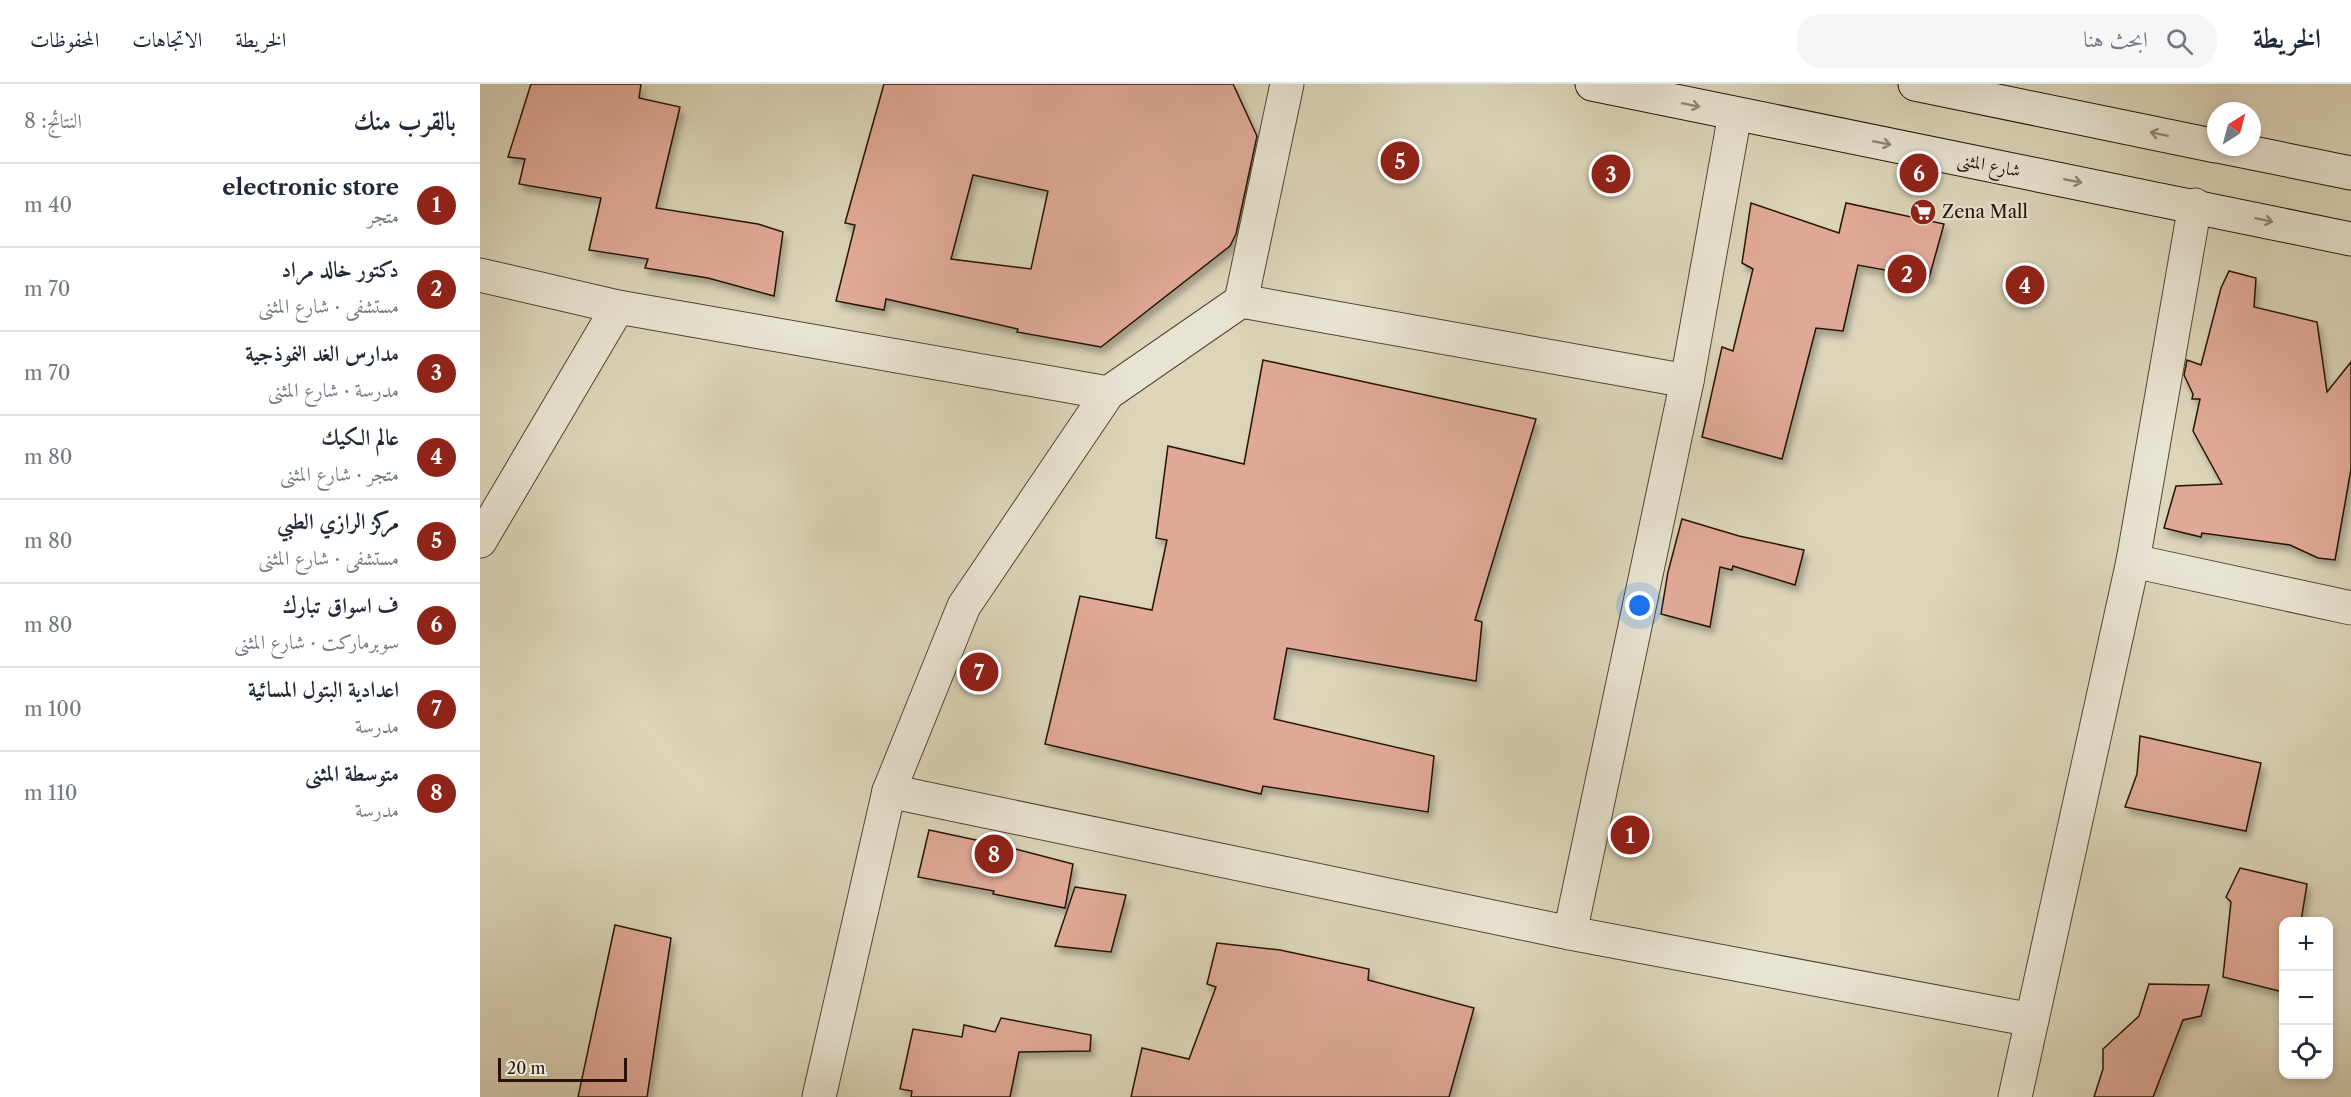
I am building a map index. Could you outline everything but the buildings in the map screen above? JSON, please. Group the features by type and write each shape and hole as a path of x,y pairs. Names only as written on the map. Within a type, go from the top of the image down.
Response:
{"street":[{"path":"819,1097 889,791 964,606 1108,393 1241,301 1287,84"},
{"name":"شارع المثنى","path":"1592,84 2194,205 2351,239"},
{"path":"1915,84 2207,144"},
{"path":"1570,933 1687,381 1735,114"},
{"path":"2261,155 2351,173"},
{"path":"2015,1097 2133,561 2194,205"},
{"path":"480,275 618,307 1108,393"},
{"path":"1241,301 1687,381"},
{"path":"480,541 618,307"},
{"path":"2133,561 2351,608"},
{"path":"889,791 1570,933 2032,1020"}],"place":[{"name":"مركز الرازي الطبي","path":"1400,161"},
{"name":"ف اسواق تبارك","path":"1919,173"},
{"name":"مدارس الغد النموذجية","path":"1611,174"},
{"name":"Zena Mall","path":"1923,212"},
{"name":"دكتور خالد مراد","path":"1907,274"},
{"name":"عالم الكيك","path":"2025,285"},
{"name":"اعدادية البتول المسائية","path":"979,672"},
{"name":"electronic store","path":"1630,835"},
{"name":"متوسطة المثنى","path":"994,854"}]}
